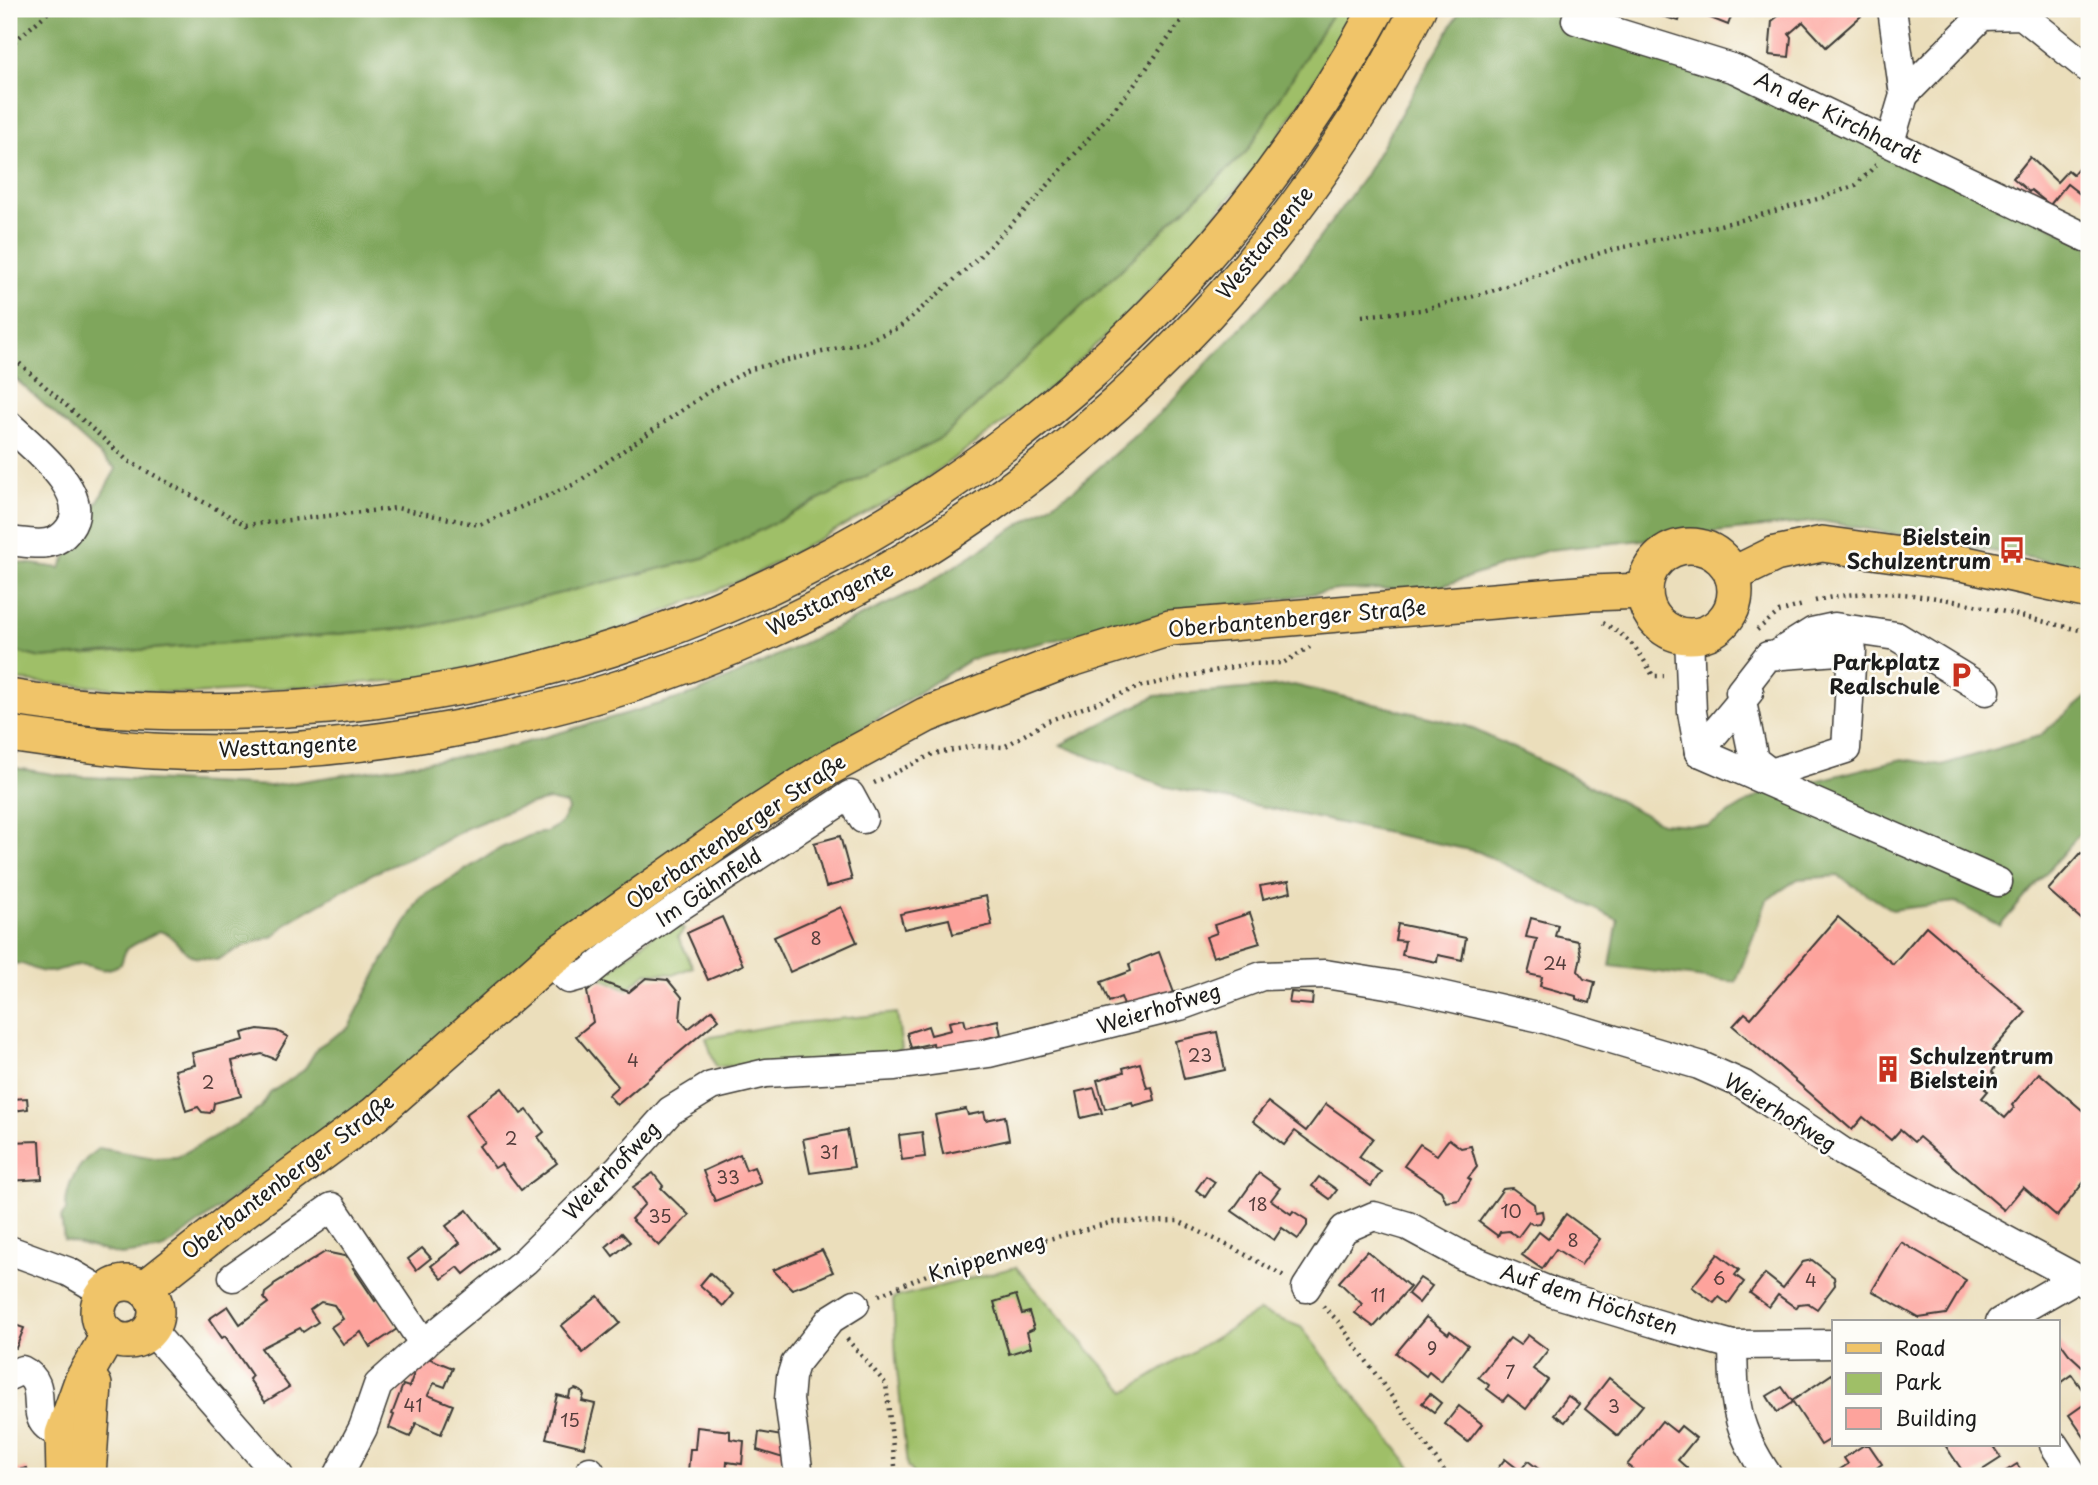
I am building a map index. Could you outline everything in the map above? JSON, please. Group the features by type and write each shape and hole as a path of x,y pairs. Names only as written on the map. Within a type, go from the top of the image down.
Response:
{"main road":[{"name":"Westtangente","path":"9,697 100,707 227,712 347,704 427,693 558,665 699,618 767,588 898,518 960,477 1078,386 1132,335 1183,284 1275,172 1316,112 1377,9"},
{"name":"Westtangente","path":"9,734 154,751 225,752 309,748 439,732 567,704 647,680 737,645 848,593 933,543 1035,473 1092,427 1163,360 1244,273 1288,217 1369,98 1418,9"},
{"path":"1732,575 1775,554 1822,544 1966,564 2089,592"},
{"path":"1686,546 1700,547 1725,562 1732,575 1735,589 1733,604 1727,617 1704,634 1675,634 1661,626 1651,614 1645,591 1650,570 1659,558 1672,550 1686,546"},
{"name":"Oberbantenberger Straße","path":"144,1289 238,1215 375,1114 553,957 753,816 828,768 926,715 1062,662 1170,628 1590,593 1645,591"},
{"path":"64,1476 64,1434 82,1381 102,1346 135,1339 150,1329 154,1321 154,1303 144,1289 137,1285 120,1284 105,1293 98,1310 102,1346 88,1476"}],"street":[{"path":"1890,142 1904,95 1892,9"},
{"path":"1904,95 1982,16 2022,16 2089,69"},
{"name":"An der Kirchhardt","path":"1576,20 1735,69 2089,239"},
{"path":"9,425 56,470 72,493 77,509 73,524 63,537 51,544 9,541"},
{"path":"1775,656 1812,632 1835,627 1896,636 1986,691"},
{"path":"1689,636 1692,712 1699,752"},
{"path":"1852,650 1846,749 1771,773 1754,760 1740,692 1768,656 1775,656 1852,650"},
{"path":"1699,752 1742,701"},
{"path":"1699,752 1998,881"},
{"name":"Im Gähnfeld","path":"553,957 562,973 569,979 587,974 676,909 857,807"},
{"name":"Weierhofweg","path":"338,1476 363,1428 378,1385 525,1261 618,1169 670,1111 711,1087 766,1073 895,1066 989,1053 1180,1006 1262,976 1325,974 1405,988 1541,1018 1699,1065 1744,1084 1843,1152 2082,1282"},
{"path":"233,1277 331,1207 424,1344"},
{"name":"Auf dem Höchsten","path":"1306,1288 1344,1229 1374,1216 1408,1226 1467,1258 1554,1293 1733,1345 1832,1345"},
{"path":"9,1250 69,1272 105,1293"},
{"path":"2004,1320 2082,1282"},
{"path":"799,1476 789,1401 795,1364 831,1320 855,1304"},
{"path":"150,1329 279,1476"},
{"path":"1733,1345 1734,1394 1740,1427 1768,1476"},
{"path":"9,1376 22,1370 33,1376 38,1385 39,1414 53,1431 64,1434"},
{"path":"2055,1446 2074,1476"}],"path":[{"path":"9,46 52,9"},
{"path":"9,354 128,461 246,525 397,508 479,525 575,484 708,392 751,369 864,342 900,327 969,267 1036,200 1132,88 1190,9"},
{"path":"1363,316 1420,310 1489,292 1603,252 1746,219 1821,198 1856,185 1880,161 1890,142"},
{"path":"1754,633 1779,612 1831,597 1876,591 1973,605 2089,632"},
{"path":"1595,619 1616,630 1637,647 1653,676 1691,676"},
{"path":"857,807 933,754 974,746 1004,747 1048,721 1142,686 1247,664 1283,663 1312,646"},
{"name":"Knippenweg","path":"855,1304 948,1266 1113,1222 1178,1222 1306,1288 1338,1321 1448,1476"},
{"path":"831,1320 886,1384 895,1466 903,1476"}],"green space":[{"path":"9,9 1335,9 1247,151 943,437 707,557 423,627 41,658 9,650 9,561 60,568 116,469 9,373"},
{"path":"1335,9 1359,9 1268,153 1129,314 1043,394 913,488 751,576 597,639 421,679 192,694 9,680 9,650 41,658 423,627 707,557 943,437 1247,151"},
{"path":"1461,9 1576,9 1747,77 2089,245 2089,568 1821,521 1549,550 1436,588 1338,590 1147,619 971,659 773,786 398,1078 162,1250 120,1255 64,1240 61,1217 66,1211 70,1184 79,1168 99,1148 154,1158 177,1157 249,1117 261,1107 270,1093 304,1070 318,1047 349,1027 384,959 420,898 501,848 531,835 546,832 560,824 568,810 566,804 549,800 519,807 467,828 426,851 374,873 290,921 274,936 244,946 217,960 194,957 168,934 159,931 126,949 121,964 113,968 102,970 79,965 46,972 20,964 9,964 9,767 65,776 271,786 496,751 697,693 919,589 1075,489 1161,412 1298,267 1364,177"},
{"path":"1294,685 1467,726 1568,774 1661,823 1708,826 1760,795 1902,759 1942,765 2039,736 2089,695 2089,823 2000,926 1955,902 1892,910 1838,876 1798,879 1767,900 1736,982 1610,966 1618,920 1479,852 1163,786 1060,745 1155,696"},
{"path":"674,918 684,930 678,937 693,967 675,974 647,973 627,989 601,978"},
{"path":"897,1013 902,1049 873,1059 716,1067 706,1038 777,1025"},
{"path":"1016,1267 1126,1392 1259,1311 1301,1327 1418,1476 915,1476 907,1466 896,1360 893,1298"}],"building":[{"path":"1637,9 1734,9 1728,25 1698,13 1682,10 1679,21"},
{"path":"1787,9 1856,9 1861,16 1826,47 1803,22 1789,34 1789,57 1769,55 1772,21"},
{"path":"2030,157 2057,182 2068,170 2073,174 2084,161 2089,166 2089,201 2067,184 2050,205 2031,190 2029,192 2013,178"},
{"path":"840,836 852,880 826,887 814,843"},
{"path":"2081,853 2089,861 2089,926 2048,890"},
{"path":"1289,881 1291,892 1263,899 1260,886"},
{"path":"986,896 992,925 953,934 949,919 904,929 900,914"},
{"path":"841,907 857,942 790,972 774,937"},
{"path":"1250,913 1260,943 1213,957 1206,937 1217,933 1214,925"},
{"path":"722,917 743,965 708,980 687,933"},
{"name":"Schulzentrum Bielstein","path":"1838,917 1893,964 1926,926 2026,1012 1992,1051 2000,1058 1988,1081 1991,1083 1985,1089 1988,1091 1982,1098 2005,1118 2014,1108 2012,1105 2039,1073 2089,1116 2089,1186 2084,1182 2057,1216 2023,1187 2004,1210 1919,1137 1914,1142 1900,1130 1891,1140 1863,1117 1852,1130 1733,1026 1745,1013 1751,1018"},
{"path":"1531,918 1558,925 1555,936 1578,941 1581,956 1578,971 1584,979 1595,982 1590,1003 1576,999 1576,996 1540,986 1542,977 1528,974 1537,939 1526,937"},
{"path":"1398,924 1466,938 1462,960 1438,955 1437,962 1402,955 1405,941 1395,940"},
{"path":"1159,952 1174,993 1126,1011 1121,997 1109,1002 1101,982 1131,971 1129,964"},
{"path":"646,978 668,980 682,997 680,1020 688,1029 712,1010 719,1019 617,1105 608,1095 618,1086 576,1036 593,1022 587,992 600,981 629,992"},
{"path":"1291,992 1313,994 1312,1005 1289,1003"},
{"path":"964,1019 966,1027 998,1020 1001,1035 934,1050 933,1043 911,1048 907,1033 928,1026 931,1035 951,1030 949,1022"},
{"path":"258,1029 277,1031 288,1037 275,1059 262,1054 232,1061 241,1096 214,1103 210,1113 202,1112 198,1107 186,1111 175,1070 195,1065 192,1053 244,1040 242,1033"},
{"path":"1217,1032 1225,1070 1184,1079 1175,1041"},
{"path":"1140,1063 1147,1088 1152,1087 1155,1100 1133,1106 1132,1102 1105,1109 1097,1080 1124,1072 1123,1068"},
{"path":"502,1088 521,1114 527,1110 544,1132 538,1137 557,1163 521,1190 501,1164 495,1168 479,1146 485,1142 465,1115"},
{"path":"1094,1088 1102,1113 1081,1118 1076,1092"},
{"path":"27,1098 28,1109 13,1111 12,1099"},
{"path":"1268,1102 1306,1131 1326,1104 1373,1138 1359,1157 1381,1172 1371,1186 1295,1131 1284,1145 1253,1121"},
{"path":"966,1109 968,1115 984,1112 986,1120 1005,1116 1009,1140 943,1154 935,1115"},
{"path":"847,1130 854,1167 810,1173 803,1139"},
{"path":"922,1132 925,1157 902,1160 899,1135"},
{"path":"1449,1139 1461,1148 1471,1146 1477,1167 1468,1178 1471,1180 1459,1200 1446,1202 1441,1191 1404,1166 1420,1144 1437,1155"},
{"path":"40,1141 42,1179 9,1181 9,1142"},
{"path":"740,1154 746,1170 754,1167 761,1183 715,1201 703,1171"},
{"path":"653,1173 663,1186 661,1188 689,1215 659,1246 631,1219 645,1204 633,1187"},
{"path":"1259,1173 1280,1188 1271,1200 1291,1214 1293,1211 1307,1220 1307,1226 1298,1239 1282,1228 1274,1240 1232,1211"},
{"path":"1206,1176 1215,1182 1205,1197 1196,1190"},
{"path":"1319,1177 1337,1190 1330,1199 1312,1186"},
{"path":"1512,1188 1534,1204 1535,1212 1542,1211 1543,1217 1540,1223 1529,1222 1518,1237 1509,1231 1500,1232 1498,1236 1479,1222 1503,1189"},
{"path":"467,1210 497,1248 464,1274 458,1267 442,1279 431,1266 460,1243 446,1226"},
{"path":"1566,1214 1600,1239 1581,1265 1556,1249 1542,1269 1522,1255 1539,1232 1548,1239"},
{"path":"622,1233 630,1242 613,1256 606,1247"},
{"path":"1901,1242 1966,1280 1946,1314 1919,1318 1872,1291"},
{"path":"422,1248 431,1258 416,1270 408,1259"},
{"path":"822,1250 833,1272 806,1284 792,1289 773,1270"},
{"path":"1367,1251 1410,1287 1374,1327 1355,1313 1362,1304 1339,1282"},
{"path":"325,1252 349,1257 356,1267 353,1268 375,1301 379,1298 397,1329 370,1347 361,1332 343,1344 331,1327 343,1319 334,1305 321,1302 310,1310 318,1322 303,1332 300,1328 261,1348 289,1387 265,1402 249,1379 252,1376 225,1336 222,1338 209,1319 228,1306 240,1324 268,1303 264,1298 265,1293 274,1284"},
{"path":"1718,1254 1739,1270 1735,1275 1744,1282 1728,1304 1719,1297 1714,1303 1692,1287"},
{"path":"1812,1260 1834,1277 1835,1285 1817,1309 1808,1303 1799,1304 1796,1308 1778,1295 1769,1307 1750,1293 1765,1274 1783,1288 1803,1262"},
{"path":"710,1273 733,1294 723,1306 700,1285"},
{"path":"1420,1278 1432,1286 1419,1303 1408,1294"},
{"path":"1016,1295 1022,1314 1029,1312 1034,1329 1027,1332 1031,1347 1009,1354 994,1302"},
{"path":"598,1296 620,1323 583,1353 561,1326"},
{"path":"1426,1317 1468,1345 1441,1382 1429,1372 1426,1376 1396,1353"},
{"path":"9,1323 24,1328 16,1348 9,1345"},
{"path":"1528,1335 1548,1350 1533,1369 1548,1380 1526,1409 1508,1395 1503,1401 1487,1389 1489,1385 1478,1377 1510,1338 1520,1345"},
{"path":"2060,1342 2082,1366 2089,1362 2089,1399 2072,1375 2060,1384"},
{"path":"428,1358 453,1368 445,1387 434,1383 428,1395 453,1405 441,1434 416,1423 410,1437 389,1428 394,1415 392,1414 403,1385 409,1387 416,1368"},
{"path":"1832,1374 1832,1438 1821,1445 1793,1402 1777,1412 1767,1396 1782,1387 1792,1401"},
{"path":"1609,1378 1643,1405 1618,1436 1585,1409"},
{"path":"575,1389 584,1395 582,1401 595,1404 584,1447 546,1438 557,1395 569,1398 570,1392"},
{"path":"1430,1394 1441,1403 1434,1412 1422,1403"},
{"path":"1568,1396 1579,1404 1565,1422 1554,1414"},
{"path":"2089,1401 2089,1444 2069,1415"},
{"path":"1459,1406 1482,1424 1468,1442 1445,1424"},
{"path":"1662,1421 1676,1432 1681,1426 1696,1438 1678,1460 1688,1469 1683,1476 1641,1476 1627,1465"},
{"path":"697,1427 730,1431 730,1439 744,1441 742,1464 727,1462 726,1476 688,1472 690,1449 695,1449"},
{"path":"759,1432 782,1436 783,1458 757,1450"},
{"path":"1862,1446 1870,1446 1882,1464 1865,1476 1830,1476 1848,1464 1844,1458"},
{"path":"1946,1446 1993,1446 2001,1458 1973,1476 1966,1476"},
{"path":"1505,1459 1518,1469 1513,1476 1492,1476"},
{"path":"1528,1461 1548,1476 1516,1476"},
{"path":"2017,1464 2023,1473 2019,1476 1998,1476"},
{"path":"27,1468 29,1476 9,1476 9,1472"}],"place":[{"name":"Bielstein Schulzentrum","path":"2012,550"},
{"name":"Parkplatz Realschule","path":"1961,675"},
{"name":"Schulzentrum Bielstein","path":"1888,1069"}]}
